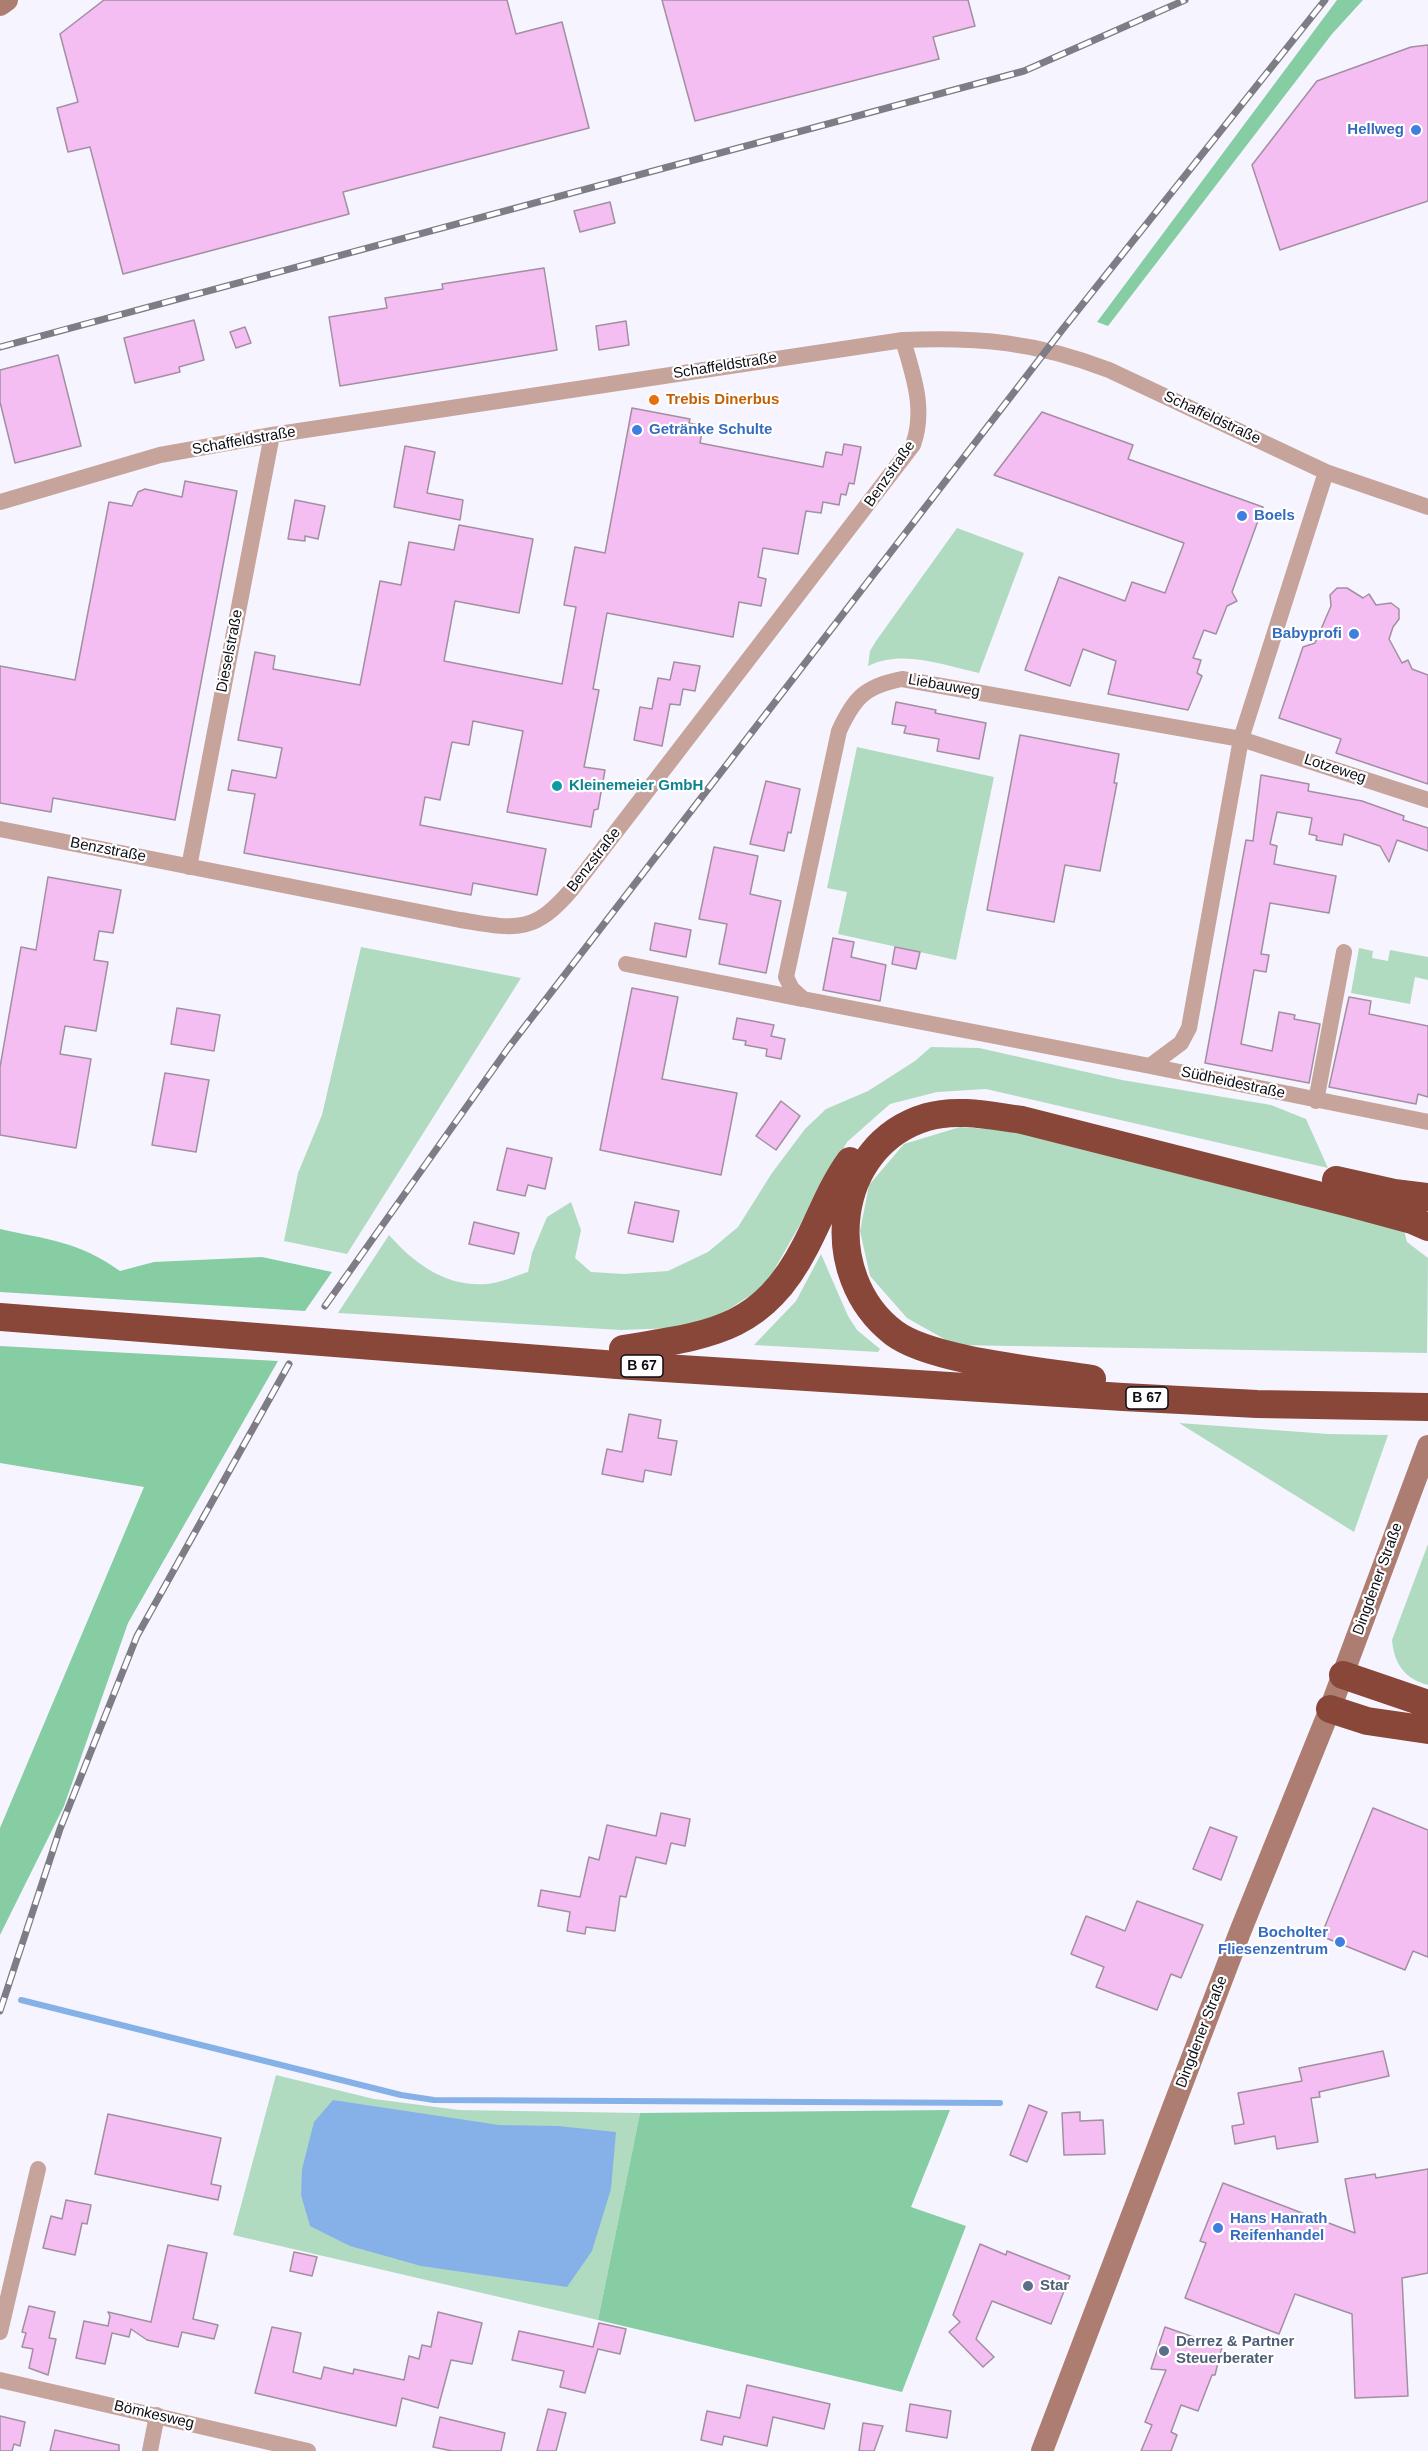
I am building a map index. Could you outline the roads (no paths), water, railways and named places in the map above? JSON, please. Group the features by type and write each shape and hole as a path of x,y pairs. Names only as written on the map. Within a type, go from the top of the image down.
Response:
{"highway":[{"path":"623,1350 701,1336 728,1327 752,1313 771,1298 786,1280 843,1171 875,1133 906,1111 950,1099 981,1098 1029,1105 1394,1193 1428,1197"},
{"path":"1094,1379 940,1354 895,1334 871,1312 851,1275 843,1234 855,1184 868,1161 888,1139 928,1117 975,1114 1022,1120 1349,1203 1412,1220 1428,1227"},
{"name":"B 67","path":"0,1317 371,1344 617,1365 1123,1397 1384,1398 1428,1389"},
{"name":"B 67","path":"371,1344 623,1350 936,1372 1221,1386 1384,1398 1428,1407"},
{"path":"1343,1675 1428,1704"},
{"path":"1330,1709 1367,1721 1428,1730"}],"main road":[{"path":"0,5 7,0"},
{"name":"Dingdener Straße","path":"1042,2451 1240,1932 1330,1709 1428,1446"}],"street":[{"name":"Schaffeldstraße","path":"0,502 160,455 272,435 903,339 966,338 1011,342 1074,357 1140,384 1326,472 1428,507"},
{"name":"Benzstraße","path":"0,829 503,927 528,925 552,912 913,445 919,428 920,411 903,339"},
{"name":"Dieselstraße","path":"189,867 272,435"},
{"path":"626,964 1150,1066 1181,1043 1189,1028 1241,739 1326,472"},
{"name":"Liebauweg","path":"803,999 792,989 786,978 787,964 839,732 850,707 866,691 885,682 902,679 1241,739"},
{"name":"Lotzeweg","path":"1241,739 1428,800"},
{"path":"1316,1101 1344,952"},
{"name":"Südheidestraße","path":"1150,1066 1428,1122"},
{"path":"0,2332 38,2169"},
{"name":"Bömkesweg","path":"0,2380 308,2451"},
{"path":"150,2451 157,2415"}],"water":[{"path":"333,2100 499,2125 558,2126 616,2132 611,2189 592,2251 567,2287 421,2266 350,2246 310,2226 301,2195 302,2169 314,2122"}],"waterway":[{"path":"21,2000 401,2095 434,2100 1000,2103"}],"railway":[{"path":"0,347 1024,71 1185,0"},
{"path":"325,1306 509,1047 1062,330 1325,0"},
{"path":"0,2011 60,1829 137,1636 289,1364"}],"place":[{"name":"Hellweg","path":"1416,130"},
{"name":"Trebis Dinerbus","path":"654,400"},
{"name":"Getränke Schulte","path":"637,430"},
{"name":"Boels","path":"1242,516"},
{"name":"Babyprofi","path":"1354,634"},
{"name":"Kleinemeier GmbH","path":"557,786"},
{"name":"Bocholter Fliesenzentrum","path":"1340,1942"},
{"name":"Hans Hanrath Reifenhandel","path":"1218,2228"},
{"name":"Star","path":"1028,2286"},
{"name":"Derrez & Partner Steuerberater","path":"1164,2351"}]}
